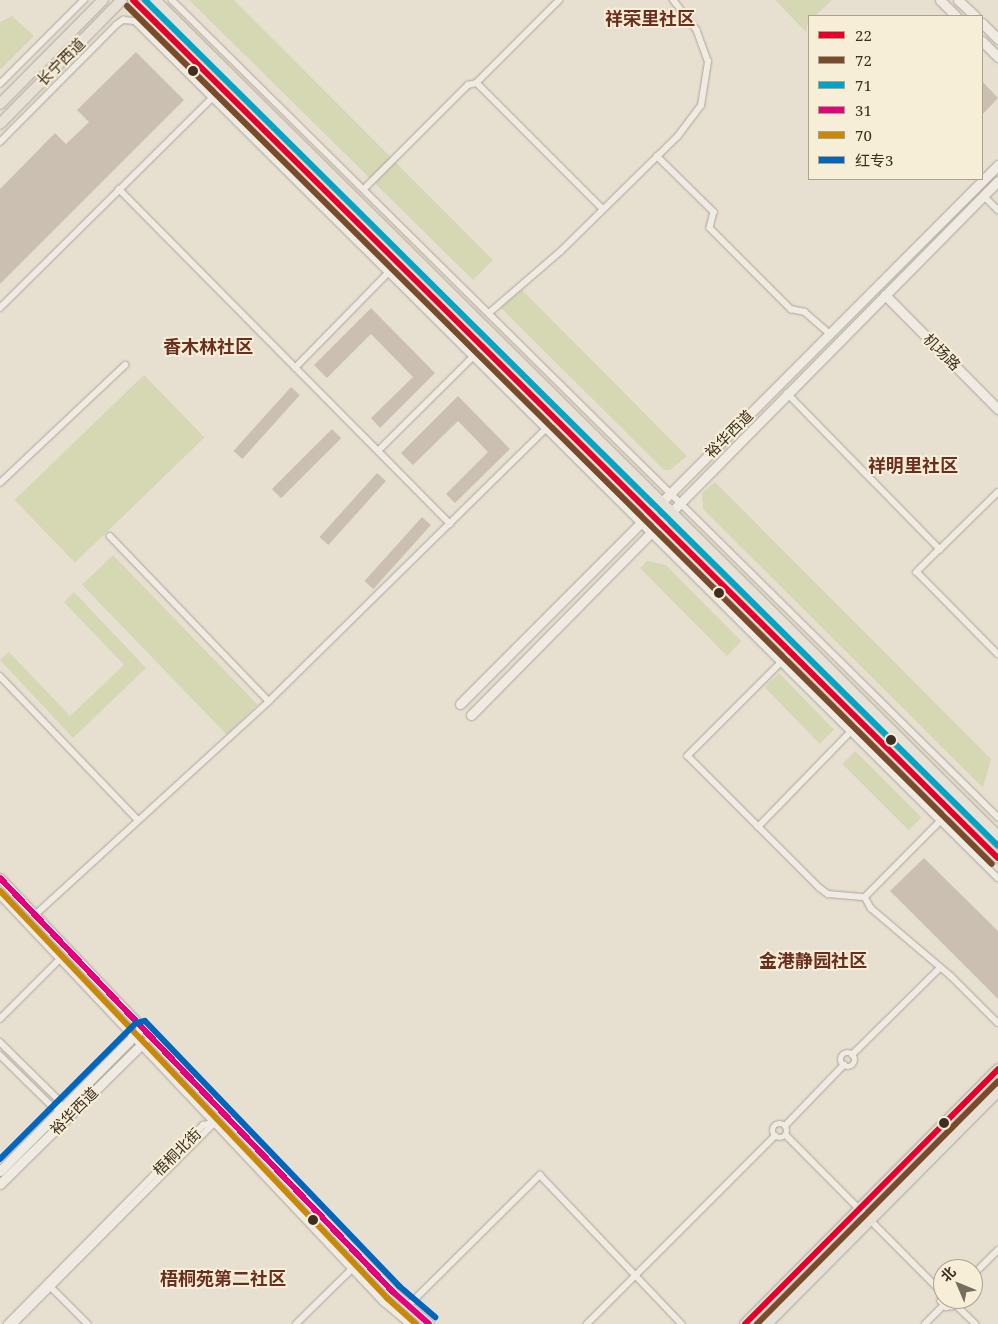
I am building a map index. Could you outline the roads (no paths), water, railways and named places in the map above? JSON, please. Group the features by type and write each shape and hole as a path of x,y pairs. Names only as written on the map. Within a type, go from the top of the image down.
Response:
{"main road":[{"name":"长宁西道","path":"0,104 103,0"},
{"name":"长宁西道","path":"0,124 122,0"},
{"path":"133,0 998,858"},
{"path":"155,0 998,836"},
{"path":"940,0 955,15"},
{"path":"958,0 974,15"},
{"path":"983,24 998,39"},
{"path":"983,42 998,58"},
{"name":"裕华西道","path":"983,179 998,164"},
{"name":"裕华西道","path":"460,704 639,522 830,334 982,180"},
{"name":"裕华西道","path":"471,715 786,393 998,181"},
{"path":"398,263 409,252"},
{"name":"机场路","path":"885,295 998,409"},
{"path":"830,334 838,342"},
{"path":"860,722 872,711"},
{"path":"0,878 149,1038 408,1306 430,1324"},
{"path":"0,894 352,1268 411,1324"},
{"name":"裕华西道","path":"0,1171 142,1029"},
{"name":"裕华西道","path":"0,1184 149,1038"},
{"path":"745,1324 998,1069"},
{"path":"767,1324 998,1091"}],"street":[{"path":"0,84 84,0"},
{"path":"172,0 998,817"},
{"path":"364,189 468,85 477,83 560,0"},
{"path":"489,313 603,209 657,156 692,120 704,100 708,79 703,44 679,5 673,0"},
{"path":"679,5 684,0"},
{"path":"0,142 123,20 134,20 998,878"},
{"path":"477,83 603,209"},
{"path":"0,308 222,88"},
{"path":"657,156 714,212 710,228 792,310 805,312 830,334"},
{"path":"119,189 450,524"},
{"path":"984,196 998,210"},
{"path":"409,252 418,243"},
{"path":"295,368 398,263"},
{"path":"378,451 483,347"},
{"path":"0,483 125,365"},
{"path":"786,393 940,549"},
{"path":"36,915 269,701 556,419"},
{"path":"998,492 917,572 998,654"},
{"path":"110,536 269,701"},
{"path":"791,653 688,756 828,894 865,897"},
{"path":"0,676 138,820"},
{"path":"872,711 881,700"},
{"path":"758,827 852,734 860,722"},
{"path":"865,897 950,811"},
{"path":"865,897 871,908 940,968 998,1023"},
{"path":"0,1019 61,958"},
{"path":"844,1066 843,1056 852,1055 940,968"},
{"path":"0,1042 58,1099 62,1108"},
{"path":"0,1055 53,1107 62,1108"},
{"path":"775,1136 775,1126 785,1126 844,1066 853,1065 852,1055"},
{"name":"梧桐北街","path":"7,1324 214,1123"},
{"path":"785,1126 786,1135 933,1284"},
{"path":"587,1324 775,1136 786,1135"},
{"path":"408,1306 540,1175 637,1274 682,1324"},
{"path":"983,1265 998,1250"},
{"path":"983,1270 998,1256"},
{"path":"296,1324 352,1268"},
{"path":"49,1285 88,1324"},
{"name":"梧桐北街","path":"14,1324 49,1285"},
{"path":"925,1324 941,1309"},
{"path":"960,1309 971,1324"},
{"path":"961,1309 976,1324"}],"district":[{"name":"祥荣里社区","path":"650,18"},
{"name":"香木林社区","path":"208,346"},
{"name":"祥明里社区","path":"913,465"},
{"name":"金港静园社区","path":"813,960"},
{"name":"梧桐苑第二社区","path":"223,1278"}]}
